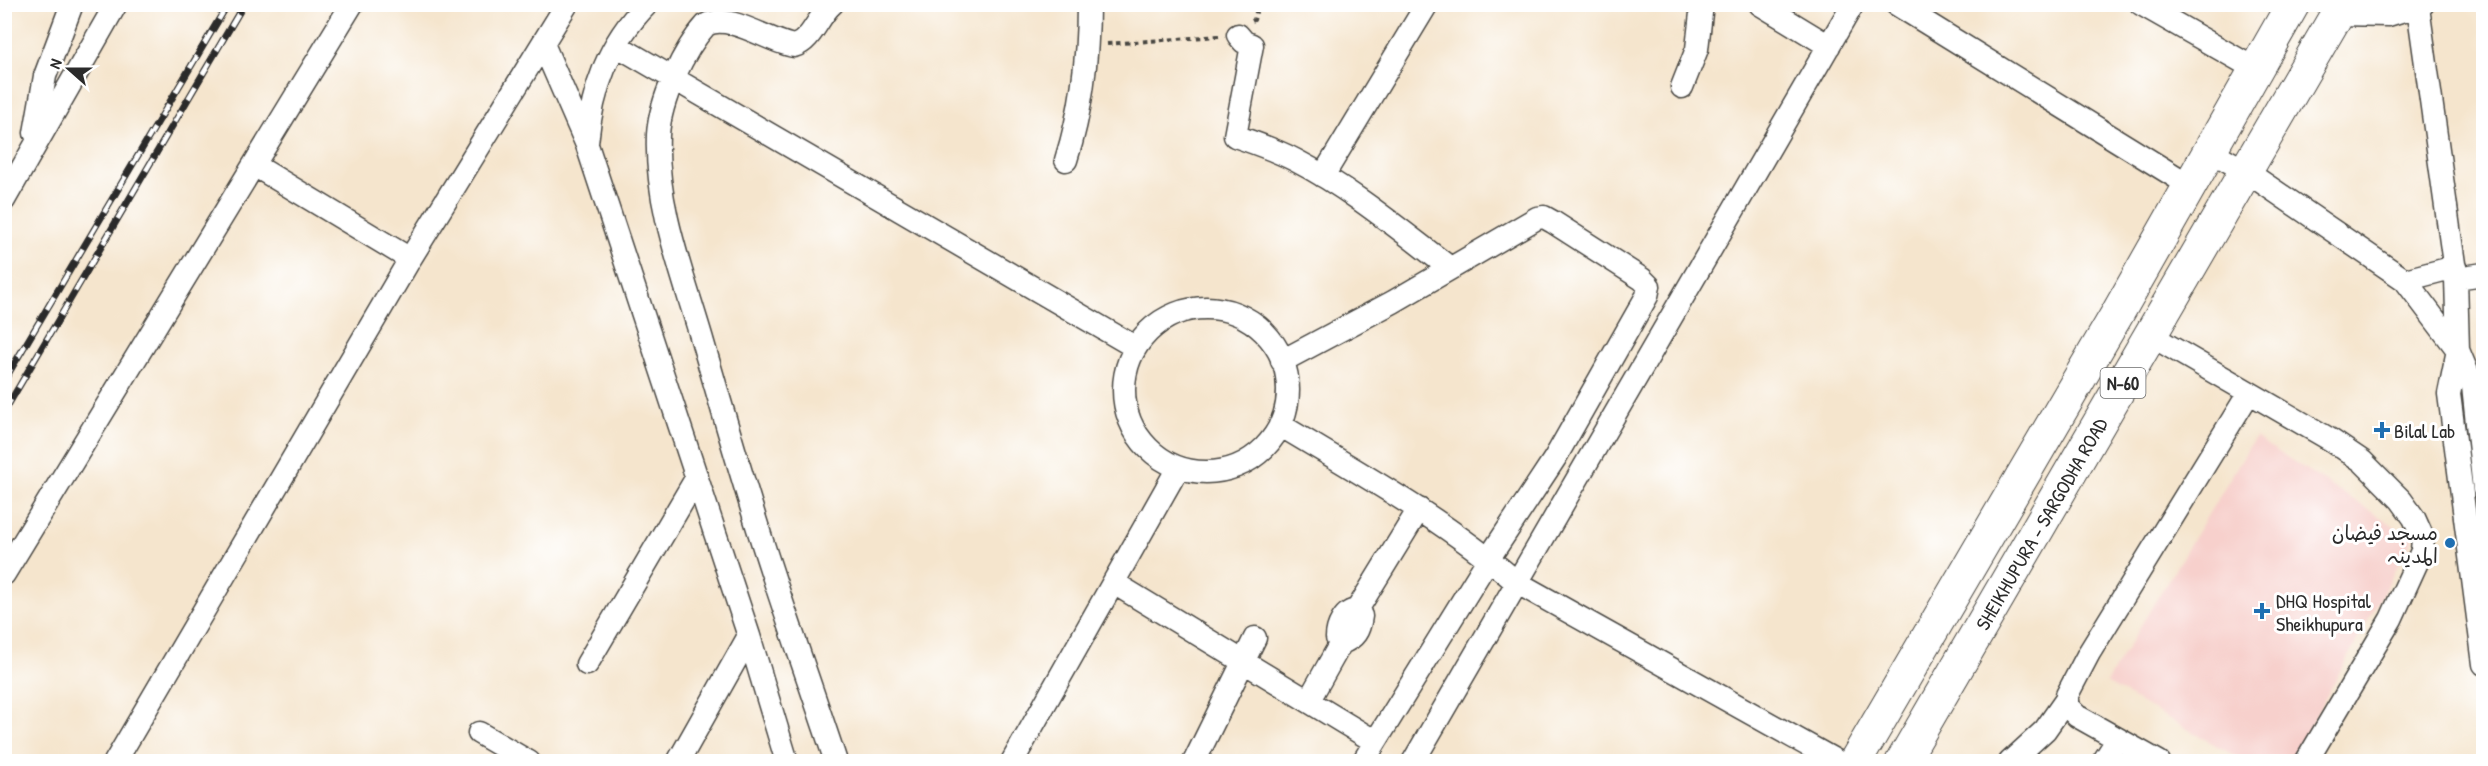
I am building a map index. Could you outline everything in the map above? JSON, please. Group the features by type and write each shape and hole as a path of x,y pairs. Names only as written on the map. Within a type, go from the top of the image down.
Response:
{"highway":[{"name":"SHEIKHUPURA - SARGODHA ROAD","path":"1855,762 2116,316 2294,4"},
{"name":"SHEIKHUPURA - SARGODHA ROAD","path":"1902,762 2341,9"},
{"path":"1925,641 1960,662"}],"street":[{"path":"33,150 45,76 72,4"},
{"path":"4,200 11,173 33,150 116,4"},
{"path":"4,574 352,4"},
{"path":"115,762 410,259 567,4"},
{"path":"587,145 596,85 616,45 647,4"},
{"path":"832,4 807,38 794,46 728,22 712,22 700,32 674,79 663,109 658,134 659,169 673,246 749,501 836,762"},
{"path":"1066,160 1073,137 1088,45 1088,4"},
{"path":"1323,176 1427,4"},
{"path":"1682,87 1697,49 1702,4"},
{"path":"1760,4 1829,45"},
{"path":"1413,762 1852,4"},
{"path":"1896,4 2189,185"},
{"path":"2141,4 2257,70"},
{"path":"2341,9 2378,16 2420,6 2456,272 2458,350 2449,394 2483,656"},
{"path":"1238,35 1244,42 1252,45 1235,136 1293,159 1323,176 1376,212 1450,268"},
{"path":"543,44 587,145 749,636 787,762"},
{"path":"616,45 1136,347"},
{"path":"2210,150 2247,172 2405,280 2458,350 2473,386 2484,489"},
{"path":"254,165 410,259"},
{"path":"1282,361 1393,302 1533,219 1544,217 1642,279 1649,286 1647,296 1555,458 1489,558 1363,762"},
{"path":"2405,280 2456,272 2484,274"},
{"path":"1198,308 1217,308 1236,313 1253,322 1267,335 1282,361 1288,387 1286,406 1280,425 1270,441 1241,465 1222,471 1204,473 1178,468 1151,452 1138,438 1129,421 1124,403 1127,365 1147,332 1162,320 1180,312 1198,308"},
{"path":"2150,335 2362,461 2401,500 2414,518 2423,538 2422,551 2391,619 2306,762"},
{"path":"2010,762 2045,730 2066,700 2089,653 2249,393"},
{"path":"1280,425 1419,509 1489,558 1516,582 1838,762"},
{"path":"1012,761 1178,468"},
{"path":"587,664 697,477"},
{"path":"1310,700 1341,643 1337,638 1337,631 1342,621 1348,612 1357,610 1419,509"},
{"path":"1114,583 1310,700 1374,741"},
{"path":"678,762 749,636"},
{"path":"1194,762 1255,638"},
{"path":"2066,700 2067,706 2077,716 2158,762"},
{"path":"479,733 529,762"},
{"path":"2103,762 2118,739"}],"path":[{"path":"1088,45 1238,35 1248,21 1254,20 1258,4"}],"shaded area":[{"name":"DHQ Hospital Sheikhupura","path":"2255,437 2413,538 2291,761 2244,761 2106,683"}],"railway":[{"path":"4,381 228,4"},
{"path":"4,412 244,4"}],"place":[{"name":"Bilal Lab","path":"2382,430"},
{"name":"مسجد فیضان المدینہ","path":"2450,543"},
{"name":"DHQ Hospital Sheikhupura","path":"2262,611"}]}
